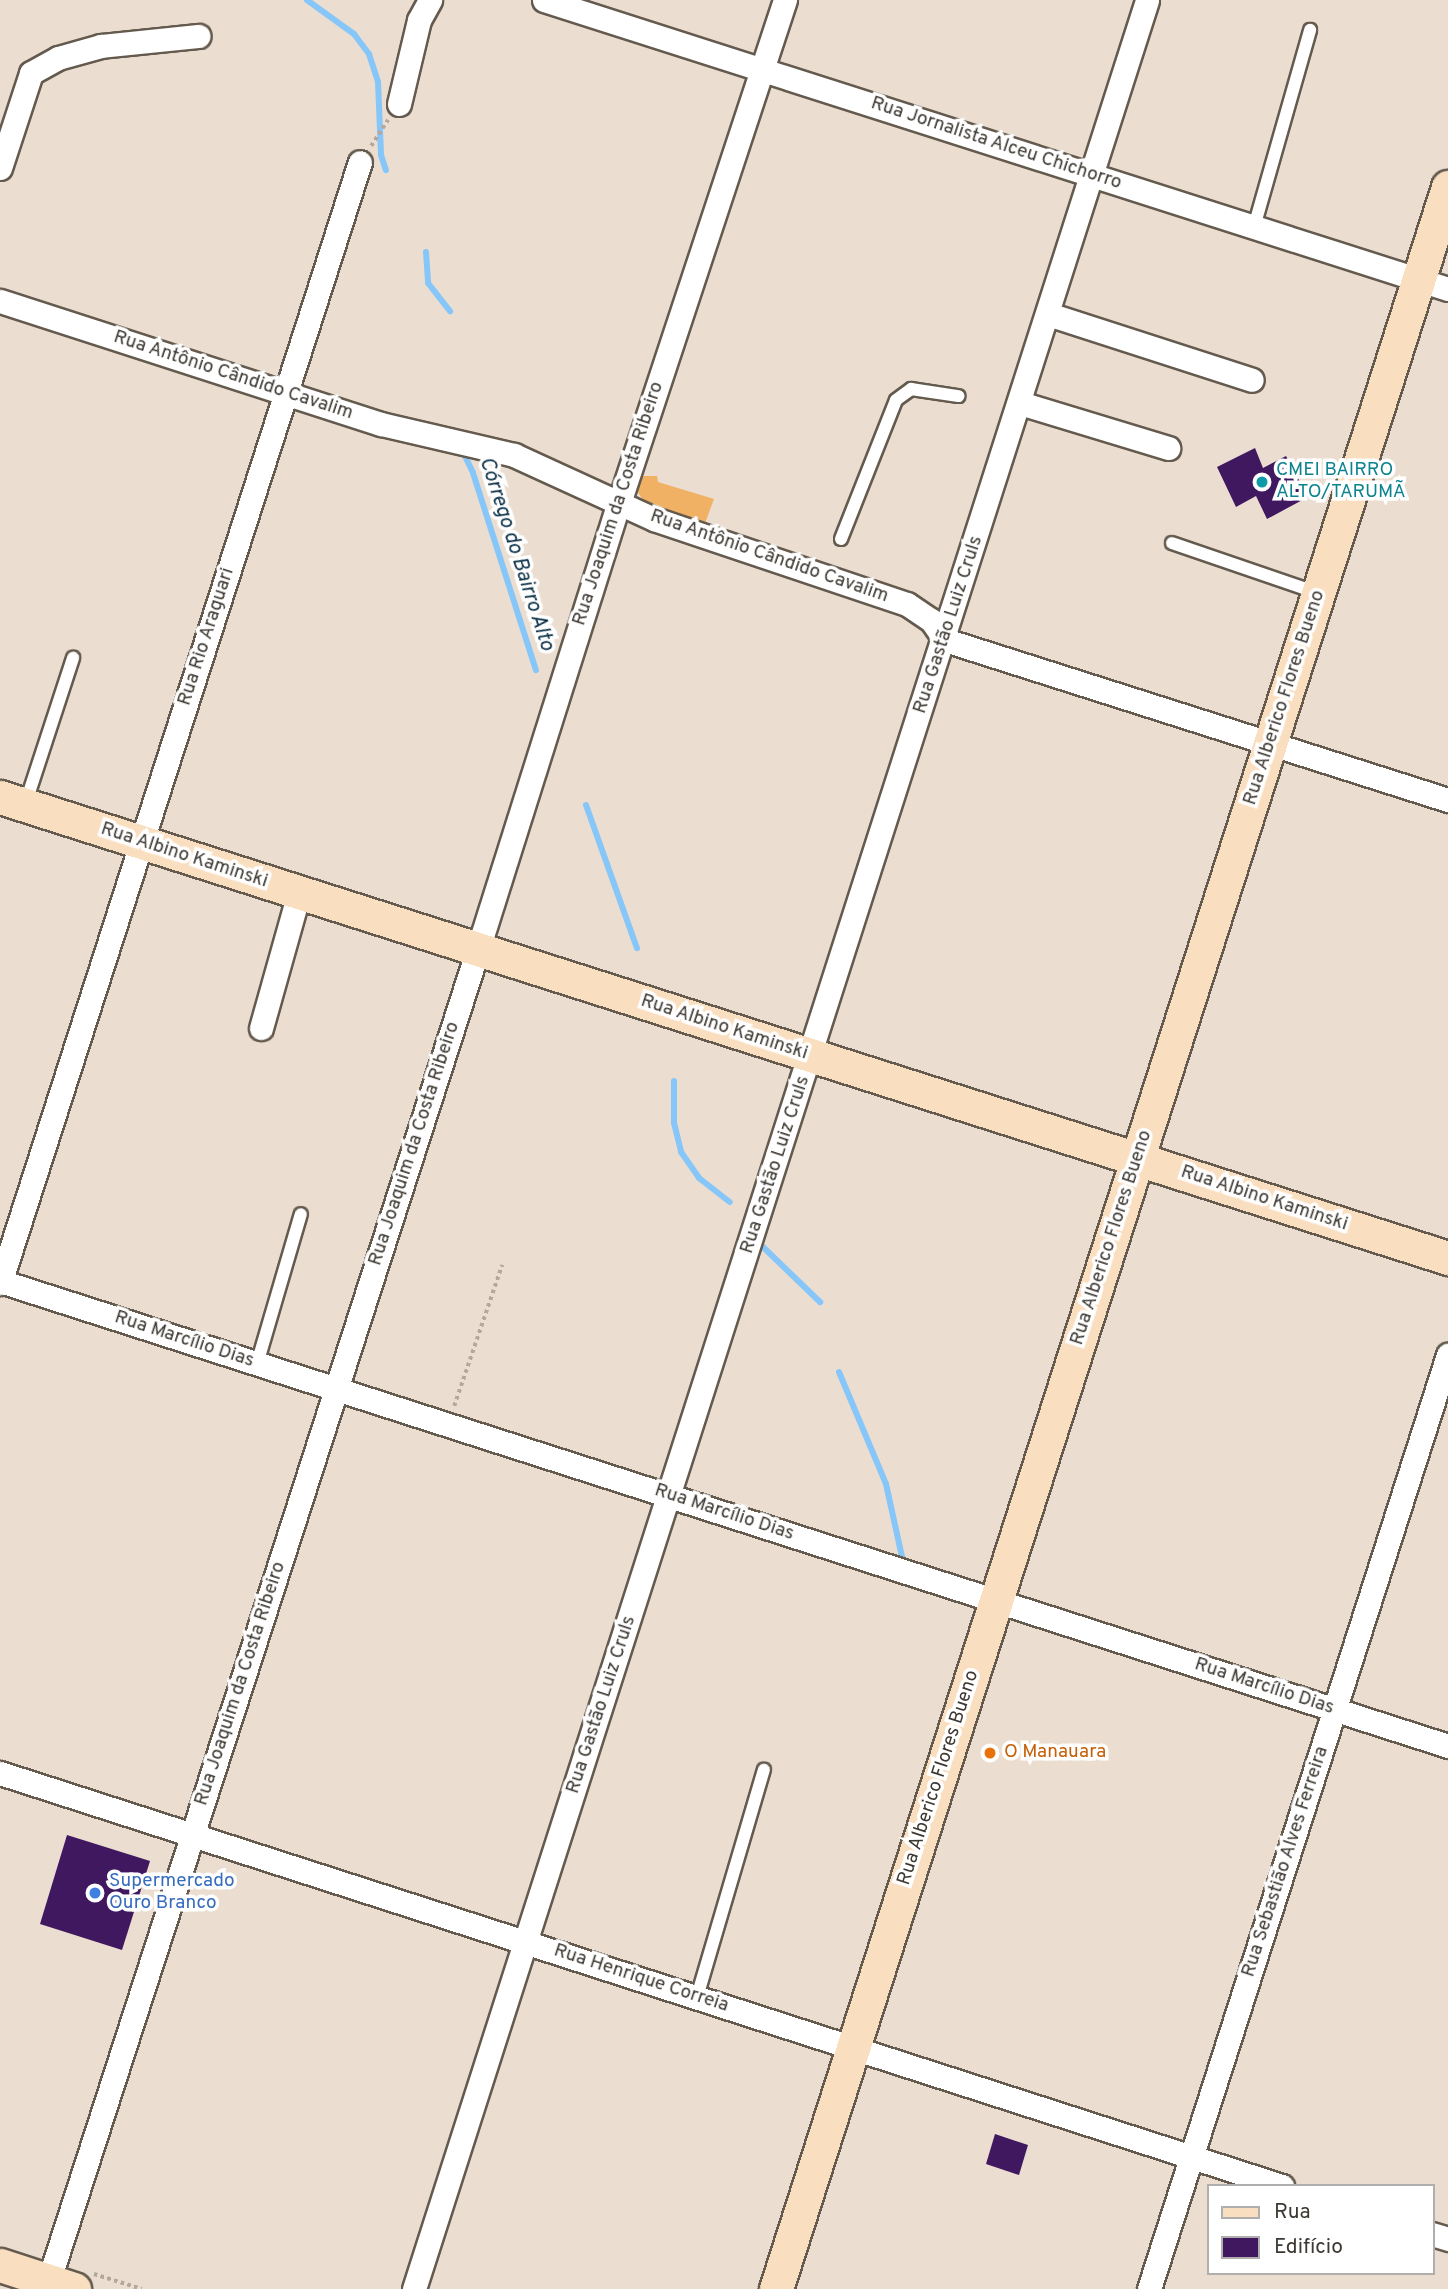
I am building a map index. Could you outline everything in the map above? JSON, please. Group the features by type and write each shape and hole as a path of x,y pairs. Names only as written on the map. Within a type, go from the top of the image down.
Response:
{"street":[{"path":"399,104 419,20 430,0"},
{"name":"Rua Jornalista Alceu Chichorro","path":"544,0 1433,284"},
{"name":"Rua Joaquim da Costa Ribeiro","path":"64,2283 192,1835 619,503 785,0"},
{"name":"Rua Gastão Luiz Cruls","path":"414,2289 1147,0"},
{"path":"0,168 31,73 71,52 101,46 198,36"},
{"name":"Rua Rio Araguari","path":"0,1282 360,162"},
{"name":"Rua Alberico Flores Bueno","path":"776,2289 1318,593 1433,284 1448,187"},
{"name":"Rua Antônio Cândido Cavalim","path":"0,301 381,424 514,455 683,529 907,604 931,620 944,640"},
{"path":"1048,314 1252,380"},
{"path":"1020,403 1168,449"},
{"path":"944,640 1448,800"},
{"name":"Rua Albino Kaminski","path":"12,801 1448,1258"},
{"path":"261,1028 299,893"},
{"name":"Rua Marcílio Dias","path":"0,1282 1448,1746"},
{"name":"Rua Sebastião Alves Ferreira","path":"1149,2289 1448,1355"},
{"name":"Rua Henrique Correia","path":"0,1773 1276,2184"},
{"path":"0,2265 64,2283"}],"lane":[{"path":"1254,227 1310,30"},
{"path":"841,539 896,400 911,389 958,396"},
{"path":"1172,543 1318,593"},
{"path":"12,801 73,658"},
{"path":"257,1363 300,1214"},
{"path":"698,1997 764,1770"}],"path":[{"path":"360,162 399,104"},
{"path":"448,1425 502,1265"},
{"path":"64,2283 142,2289"}],"shaded area":[{"path":"657,476 658,482 714,499 704,526 647,506 637,491 637,478"}],"building":[{"name":"CMEI BAIRRO ALTO/TARUMÃ","path":"1255,448 1263,468 1286,456 1308,497 1267,519 1256,496 1236,507 1217,467"},
{"name":"Supermercado Ouro Branco","path":"67,1835 150,1861 122,1950 40,1924"},
{"path":"995,2134 1028,2145 1019,2175 986,2164"}],"waterway":[{"name":"Córrego do Bairro Alto","path":"307,0 354,34 369,54 378,82 381,155 386,170"},
{"name":"Córrego do Bairro Alto","path":"426,252 428,283 450,311"},
{"name":"Córrego do Bairro Alto","path":"462,450 473,473 536,670"},
{"name":"Córrego do Bairro Alto","path":"586,805 637,948"},
{"name":"Córrego do Bairro Alto","path":"674,1081 674,1123 681,1152 699,1178 730,1202"},
{"name":"Córrego do Bairro Alto","path":"762,1246 820,1302"},
{"name":"Córrego do Bairro Alto","path":"839,1372 886,1484 902,1557"}],"place":[{"name":"CMEI BAIRRO ALTO/TARUMÃ","path":"1262,482"},
{"name":"O Manauara","path":"990,1753"},
{"name":"Supermercado Ouro Branco","path":"95,1893"}]}
